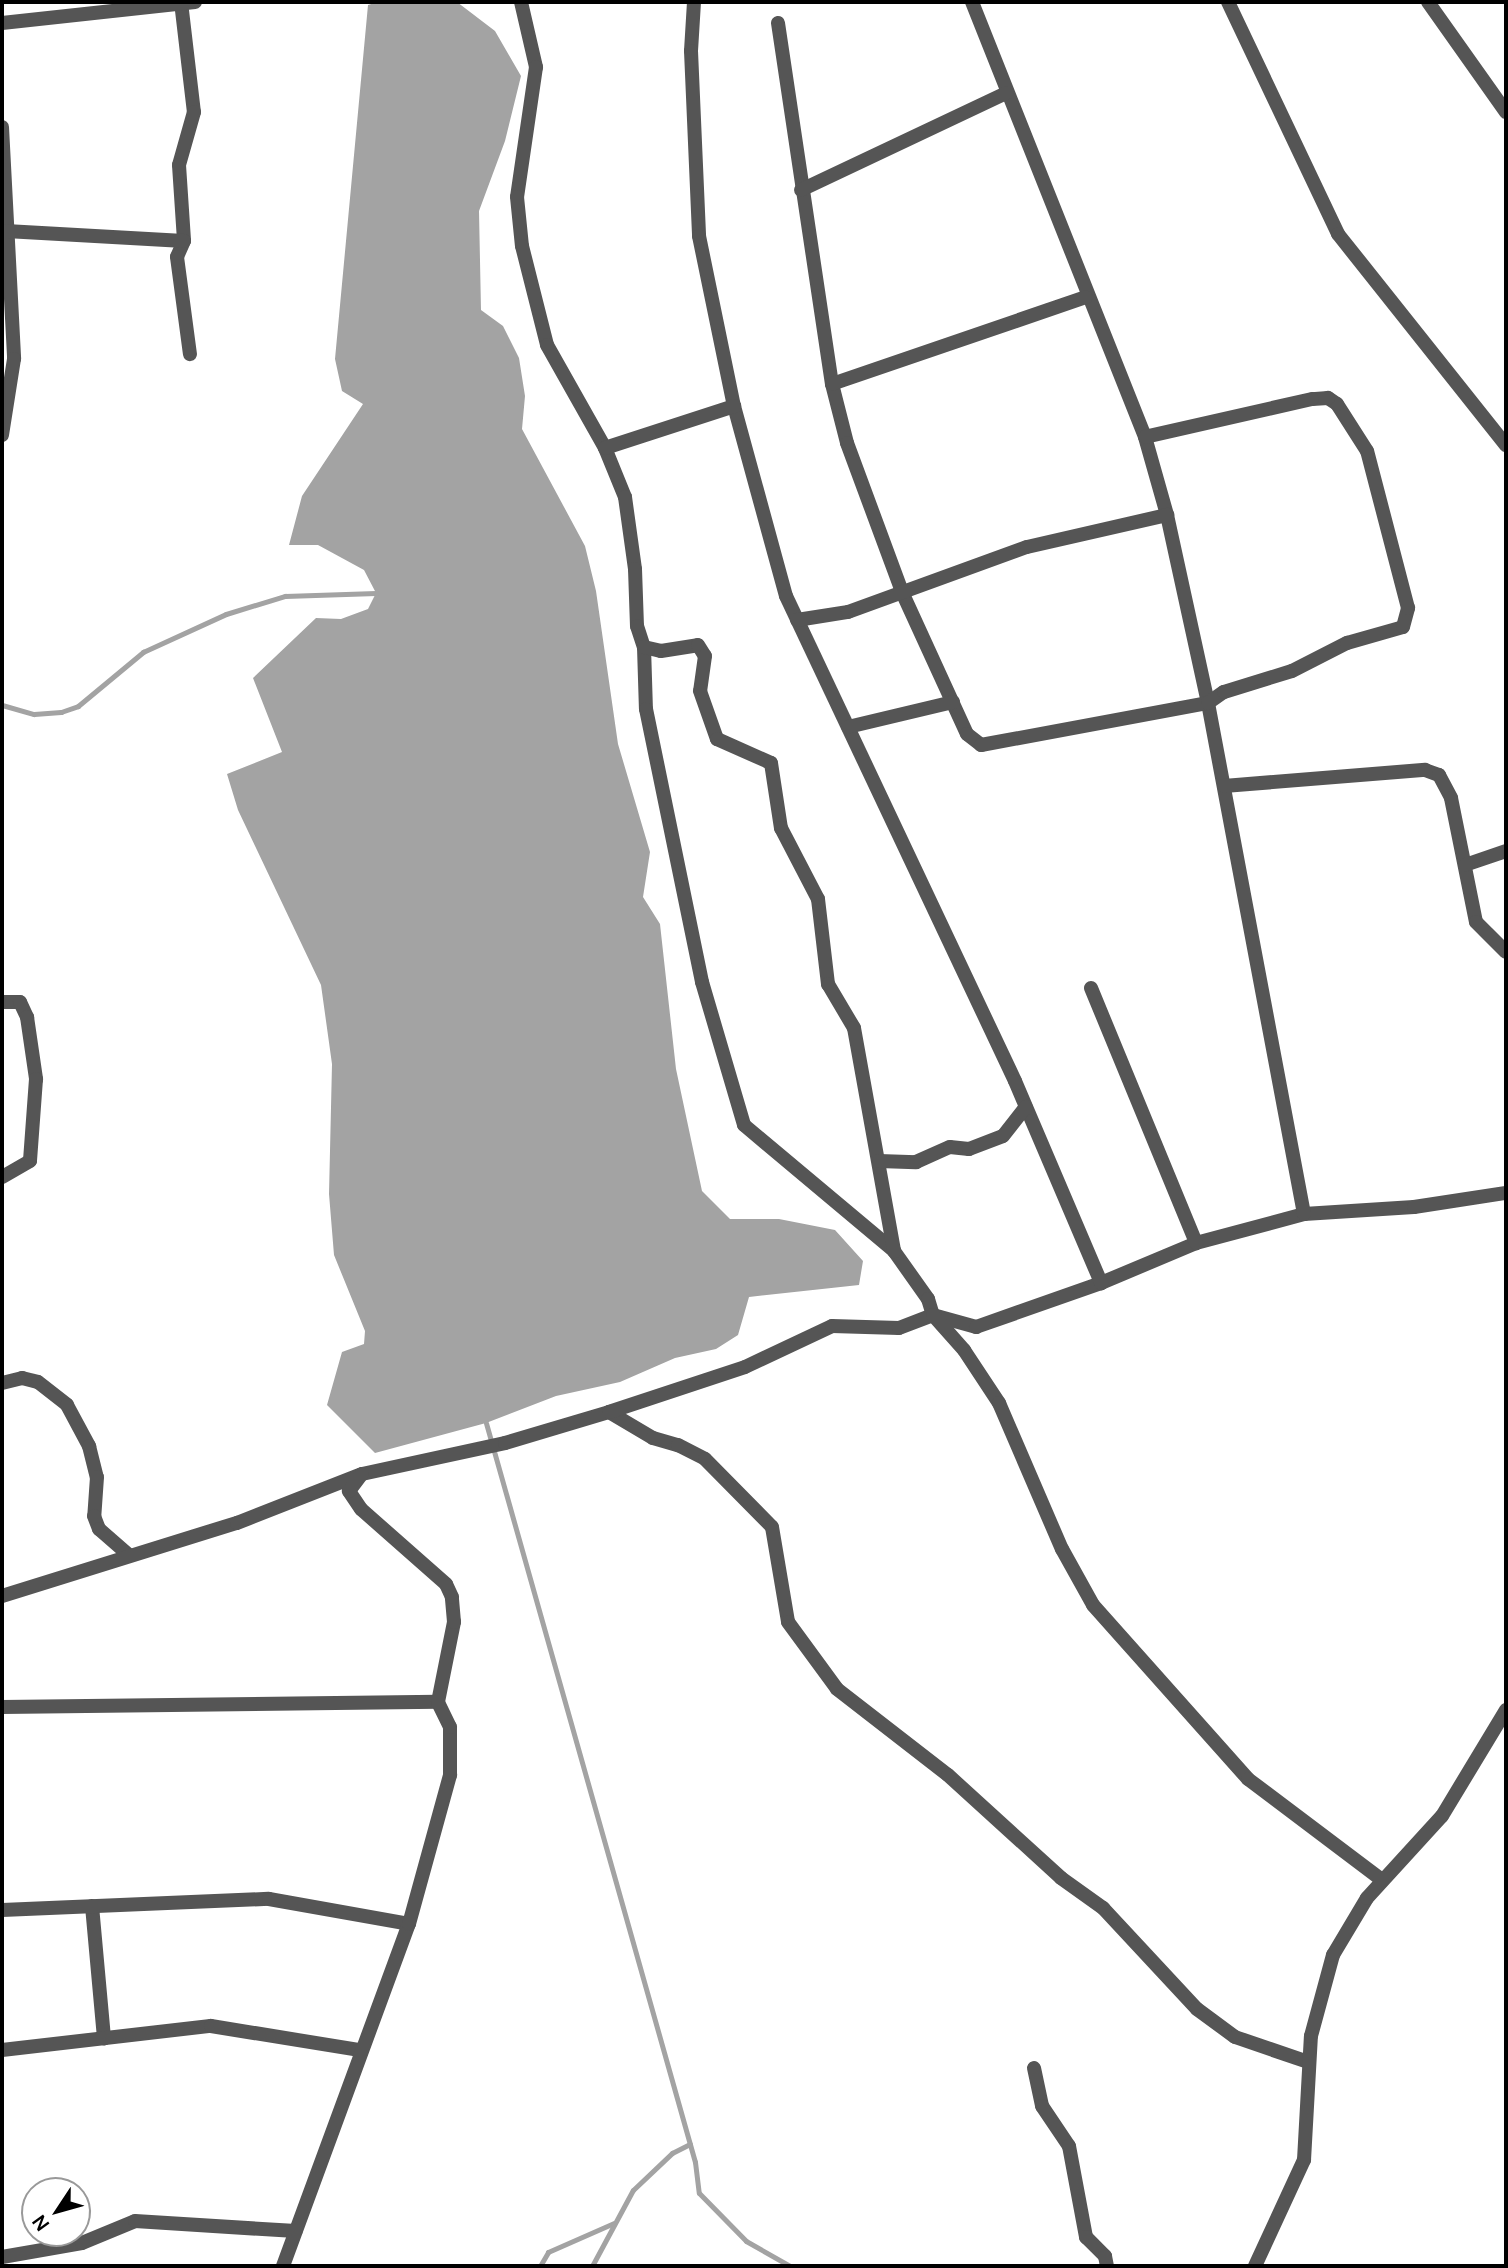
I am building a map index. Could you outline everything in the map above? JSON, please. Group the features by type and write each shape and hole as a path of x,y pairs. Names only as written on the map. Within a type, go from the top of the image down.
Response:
{"street":[{"path":"2,23 185,2 194,113 179,165 184,241 177,257 190,354"},
{"path":"521,2 536,67 517,197 522,246 547,345 605,448 625,497 635,569 637,626 645,647 646,709 702,982 736,1108 744,1125 894,1251 928,1299 933,1315 964,1350 999,1403 1062,1549 1093,1605 1248,1779 1382,1880"},
{"path":"694,2 691,51 699,236 734,406 797,620 1026,1107 1101,1283"},
{"path":"972,2 1086,297 1145,437 1167,515 1208,703 1304,1214"},
{"path":"1228,2 1338,234 1506,445"},
{"path":"1428,2 1506,112"},
{"path":"778,23 832,384 847,443 902,592 967,734 981,745 1208,703 1224,692 1292,671 1347,643 1403,627 1408,608 1367,451 1337,404 1328,398 1312,399 1145,437"},
{"path":"802,190 1006,93"},
{"path":"2,127 6,306 14,359 2,435"},
{"path":"6,231 184,241"},
{"path":"832,384 1086,297"},
{"path":"605,448 734,406"},
{"path":"797,620 848,612 1027,547 1167,515"},
{"path":"645,647 661,651 698,645 705,656 700,691 717,739 771,764 781,828 818,899 828,984 854,1028 894,1251"},
{"path":"848,727 953,702"},
{"path":"1224,786 1425,770 1439,775 1451,798 1476,922 1506,952"},
{"path":"1465,865 1506,851"},
{"path":"1091,988 1196,1243"},
{"path":"2,1002 20,1002 27,1017 36,1079 30,1161 2,1177"},
{"path":"879,1161 916,1162 950,1147 969,1149 1003,1136 1026,1107"},
{"path":"2,1596 128,1554 237,1523 362,1474 505,1443 609,1412 746,1367 832,1326 899,1328 933,1315 976,1326 1101,1283 1196,1243 1304,1214 1414,1207 1506,1194"},
{"path":"2,1383 22,1378 38,1382 67,1405 89,1446 97,1477 94,1516 99,1529 128,1554"},
{"path":"609,1412 653,1438 678,1445 705,1460 766,1521 777,1545 780,1595 788,1622 837,1689 948,1775 1061,1878 1103,1908 1197,2009 1236,2037 1308,2062"},
{"path":"283,2266 360,2050 409,1924 450,1775 450,1727 438,1703 454,1622 452,1597 446,1584 361,1509 349,1491 362,1474"},
{"path":"2,1707 438,1703"},
{"path":"1255,2266 1304,2160 1311,2082 1308,2062 1315,2015 1334,1955 1382,1880 1442,1816 1506,1710"},
{"path":"2,1910 269,1899 409,1924"},
{"path":"92,1906 104,2038"},
{"path":"2,2050 233,2026 360,2050"},
{"path":"1034,2068 1042,2106 1069,2146 1086,2237 1105,2256 1107,2266"},
{"path":"2,2257 82,2243 135,2221 296,2231"}],"shaded area":[{"path":"378,2 457,2 495,31 521,76 505,141 479,211 481,310 503,326 519,358 525,396 522,429 585,546 596,591 618,744 650,852 643,897 660,924 676,1069 702,1191 730,1219 779,1219 835,1230 863,1261 859,1285 749,1297 738,1335 716,1349 675,1358 620,1382 556,1396 486,1423 375,1453 327,1405 342,1352 364,1344 365,1331 334,1255 329,1194 332,1064 321,985 238,810 227,774 282,752 253,678 316,618 341,619 368,609 376,593 364,570 318,545 289,545 302,496 363,404 342,391 335,359 368,5"}],"waterway":[{"path":"2,705 34,714 61,712 78,706 143,652 226,614 285,596 376,593"},
{"path":"486,1423 695,2162 699,2193 746,2241 790,2266"},
{"path":"592,2266 633,2190 672,2153 690,2144"},
{"path":"540,2266 548,2252 614,2223"}]}
